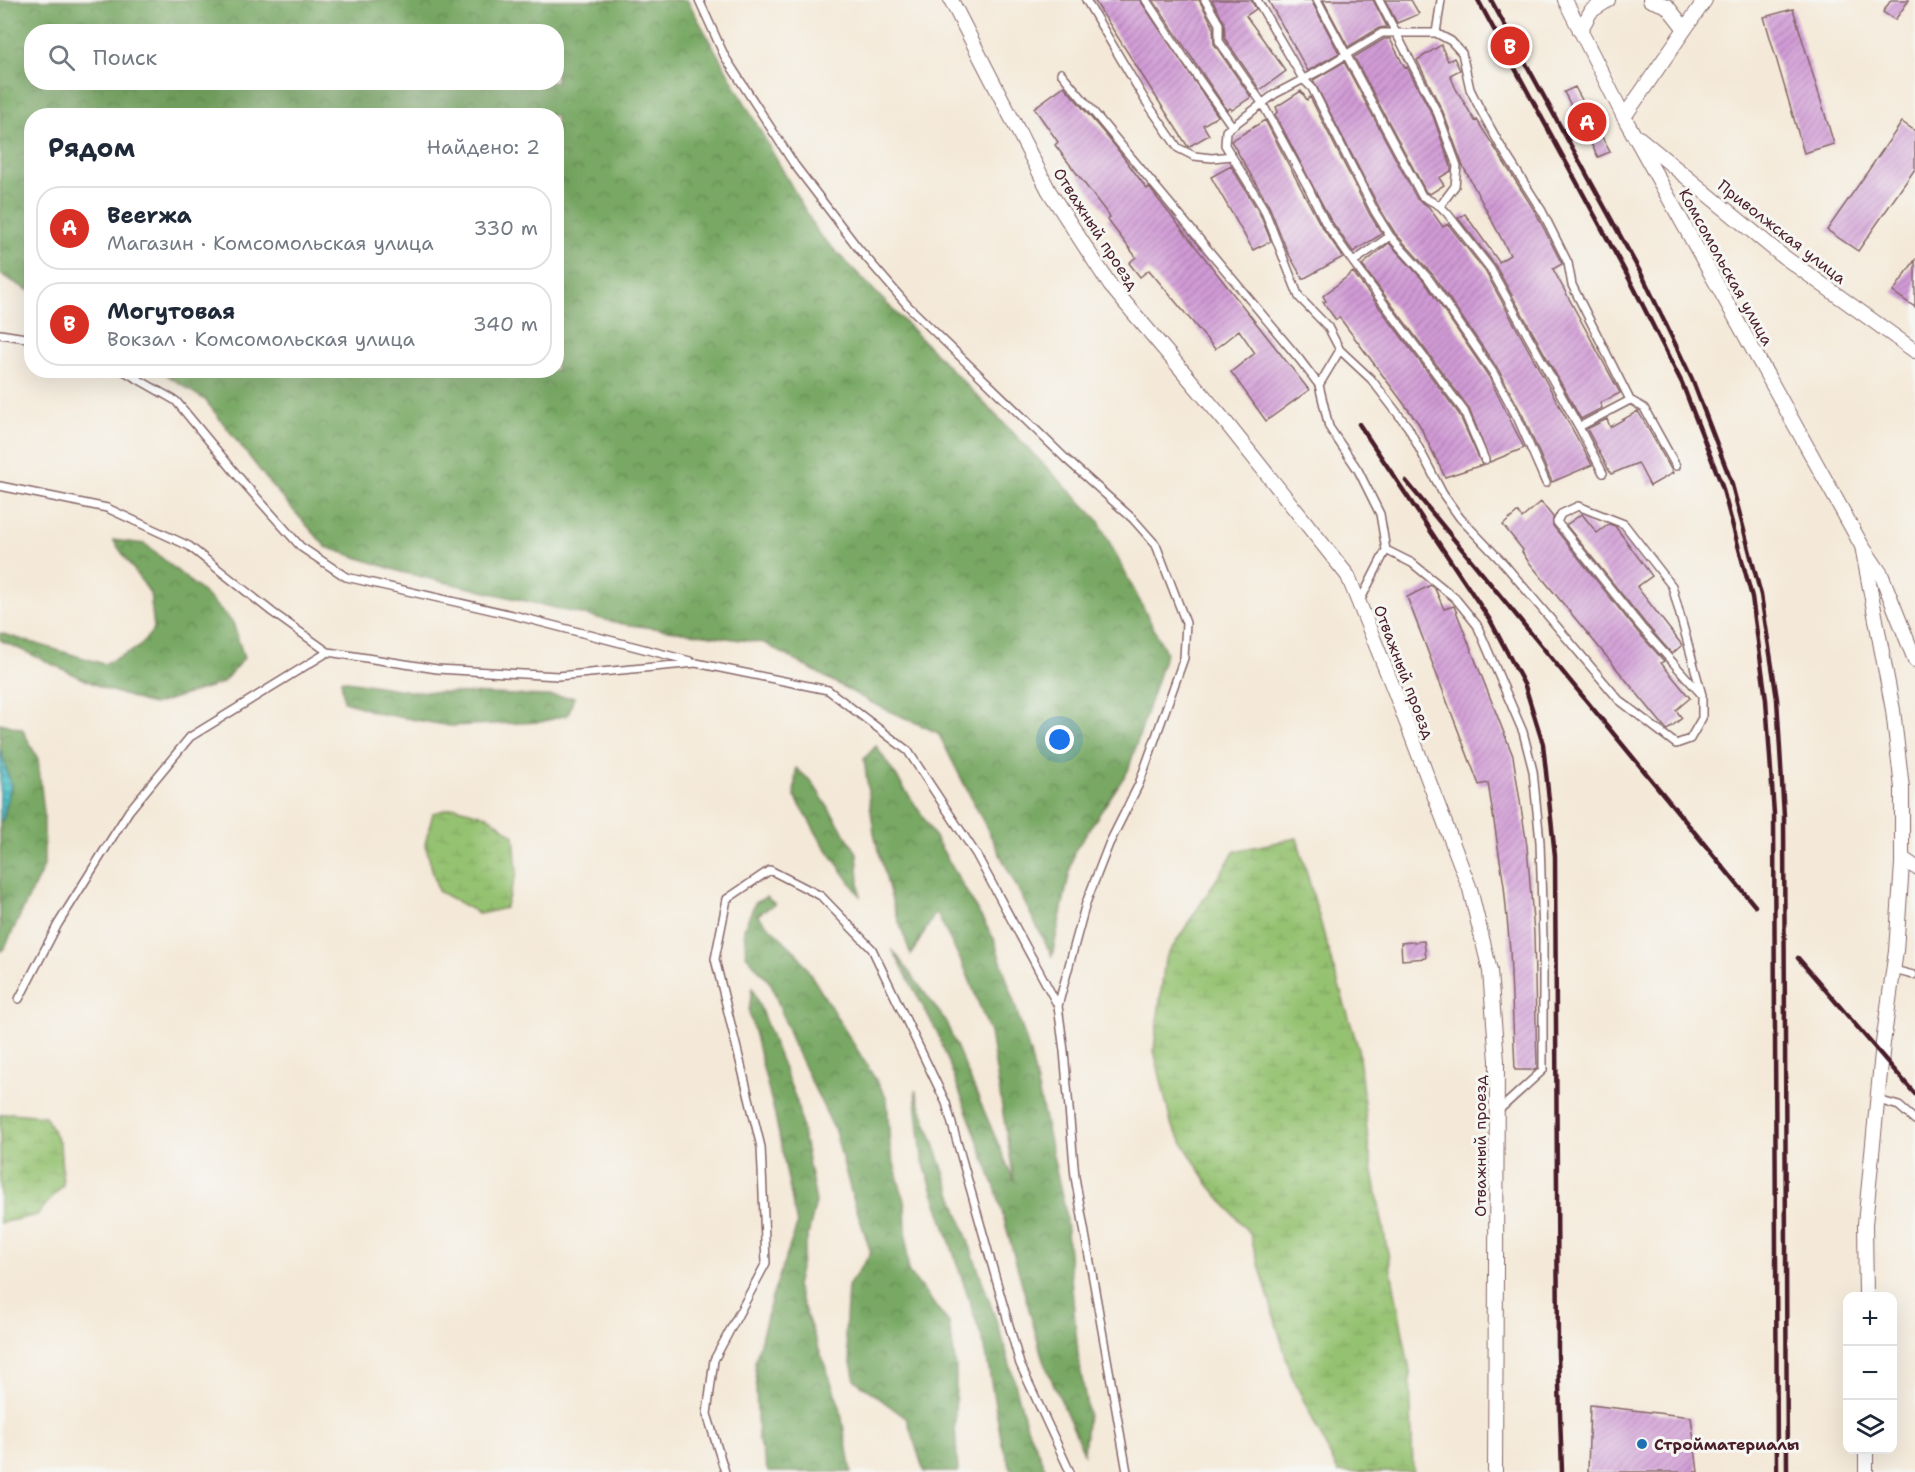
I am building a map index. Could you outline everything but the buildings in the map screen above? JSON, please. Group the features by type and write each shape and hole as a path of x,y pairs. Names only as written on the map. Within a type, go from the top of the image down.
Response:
{"street":[{"name":"Отважный проезд","path":"951,0 1049,191 1110,285 1224,420 1348,576 1470,889 1490,971 1497,1061 1495,1472"},
{"name":"Комсомольская улица","path":"1566,0 1624,117 1862,546"},
{"path":"1580,31 1591,11 1608,0"},
{"path":"1650,0 1667,6 1685,29"},
{"path":"1624,117 1705,0"},
{"name":"Приволжская улица","path":"1633,133 1780,254 1915,351"},
{"path":"1862,546 1881,574 1915,660"},
{"path":"1862,546 1893,710 1902,788 1902,858 1894,970 1865,1224 1866,1292"},
{"path":"1902,824 1915,816"},
{"path":"1902,858 1915,867"},
{"path":"1866,1454 1866,1472"}],"lane":[{"path":"699,0 724,57 794,164 858,248 908,306 1049,443 1132,519 1156,546 1186,623 1185,658 1139,784 1109,844 1086,903 1058,1006"},
{"path":"1086,0 1145,100 1178,148 1194,156 1212,158 1232,156"},
{"path":"1146,0 1232,126"},
{"path":"1205,0 1219,24 1220,41 1262,103 1325,222 1464,411 1485,460"},
{"path":"1257,0 1303,79 1312,88 1375,212 1390,236 1428,278 1494,374 1518,419 1546,483"},
{"path":"1317,0 1348,54 1422,196 1440,206 1490,268 1580,427 1603,473"},
{"path":"1379,0 1438,114 1457,166 1455,186 1440,206"},
{"path":"1436,33 1440,0"},
{"path":"1676,466 1644,408 1630,400 1572,285 1568,264 1563,253 1542,212 1500,145 1470,89 1462,53 1451,41 1436,33 1382,33 1275,93 1226,131 1225,145 1264,209 1299,297 1328,327 1340,350 1371,379 1408,427 1443,494 1460,518 1505,565 1619,700 1676,744 1690,739 1702,718 1702,695 1672,586 1624,524 1578,506 1561,514 1557,522 1647,635 1702,695"},
{"path":"1061,73 1300,360 1318,385 1329,427 1358,470 1380,514 1386,550 1359,603"},
{"path":"1353,262 1390,236"},
{"path":"0,334 24,338"},
{"path":"1318,385 1340,350"},
{"path":"136,378 176,401 301,547 346,577 518,616 696,663 828,690 908,751 976,854 1058,1006 1075,1177 1127,1472"},
{"path":"1580,427 1630,400"},
{"path":"0,486 107,508 189,546 272,612 328,652 437,669 558,676 696,663"},
{"path":"1386,550 1412,563 1455,598 1477,625 1523,732 1533,771 1540,842 1543,1070 1496,1113"},
{"path":"19,999 58,924 129,811 190,738 328,652"},
{"path":"725,1472 707,1414 714,1360 766,1263 761,1147 715,958 727,899 770,870 821,896 872,949 946,1103 1020,1364 1070,1472"},
{"path":"1894,970 1914,973"},
{"path":"1878,1100 1899,1106 1915,1120"}],"green space":[{"path":"0,0 687,0 818,233 1098,520 1166,652 1128,771 1074,852 1052,956 938,733 872,703 764,643 623,624 401,572 326,547 272,486 206,401 172,378 564,378 564,108 24,108 24,288 0,274"},
{"path":"113,540 145,544 205,594 233,623 244,658 222,683 153,705 103,688 0,640 0,633 104,664 138,648 154,629 150,593"},
{"path":"341,680 410,691 574,697 568,715 541,722 450,726 377,713 344,701"},
{"path":"0,723 22,729 38,759 44,813 44,866 4,949 0,952 0,821 3,819 11,785 0,749"},
{"path":"876,746 922,815 994,939 1030,1053 1065,1209 1078,1355 1088,1413 1084,1453 1043,1360 996,1190 938,1034 892,949 945,1020 1014,1181 990,1033 966,971 936,912 911,955 894,908 874,833 864,759"},
{"path":"796,768 812,782 857,853 860,896 821,841 794,795"},
{"path":"455,807 488,816 514,836 517,872 505,908 480,914 438,891 425,844 433,813"},
{"path":"1297,838 1358,1047 1369,1151 1410,1372 1413,1472 1338,1472 1291,1374 1250,1234 1209,1185 1171,1124 1154,1050 1165,959 1235,851"},
{"path":"766,897 775,904 757,915 798,954 887,1098 890,1148 905,1205 908,1271 949,1323 956,1368 955,1427 958,1472 924,1472 907,1419 855,1380 845,1337 848,1286 871,1253 851,1192 835,1131 794,1046 771,984 746,955 744,928 755,903"},
{"path":"752,987 797,1102 816,1202 796,1286 840,1407 851,1472 768,1472 758,1439 755,1362 772,1297 797,1225 775,1115 749,1012"},
{"path":"915,1090 1003,1340 1027,1427 1047,1472 1012,1472 1002,1444 985,1348 922,1158"},
{"path":"11,1113 45,1116 60,1144 63,1185 37,1215 0,1223 0,1115"}],"water":[{"path":"0,749 11,785 3,819 0,821"}],"railway":[{"path":"1478,0 1633,286 1682,383 1722,486 1752,597 1766,700 1774,814 1777,1472"},
{"path":"1491,0 1644,279 1692,379 1731,481 1761,595 1777,699 1784,816 1787,1472"},
{"path":"1359,424 1490,620 1525,686 1543,744 1555,856 1558,1355 1562,1472"},
{"path":"1406,481 1755,906"},
{"path":"1798,958 1915,1094"}],"place":[{"name":"Могутовая","path":"1510,46"},
{"name":"Beerжа","path":"1587,122"},
{"name":"Стройматериалы","path":"1642,1444"}]}
